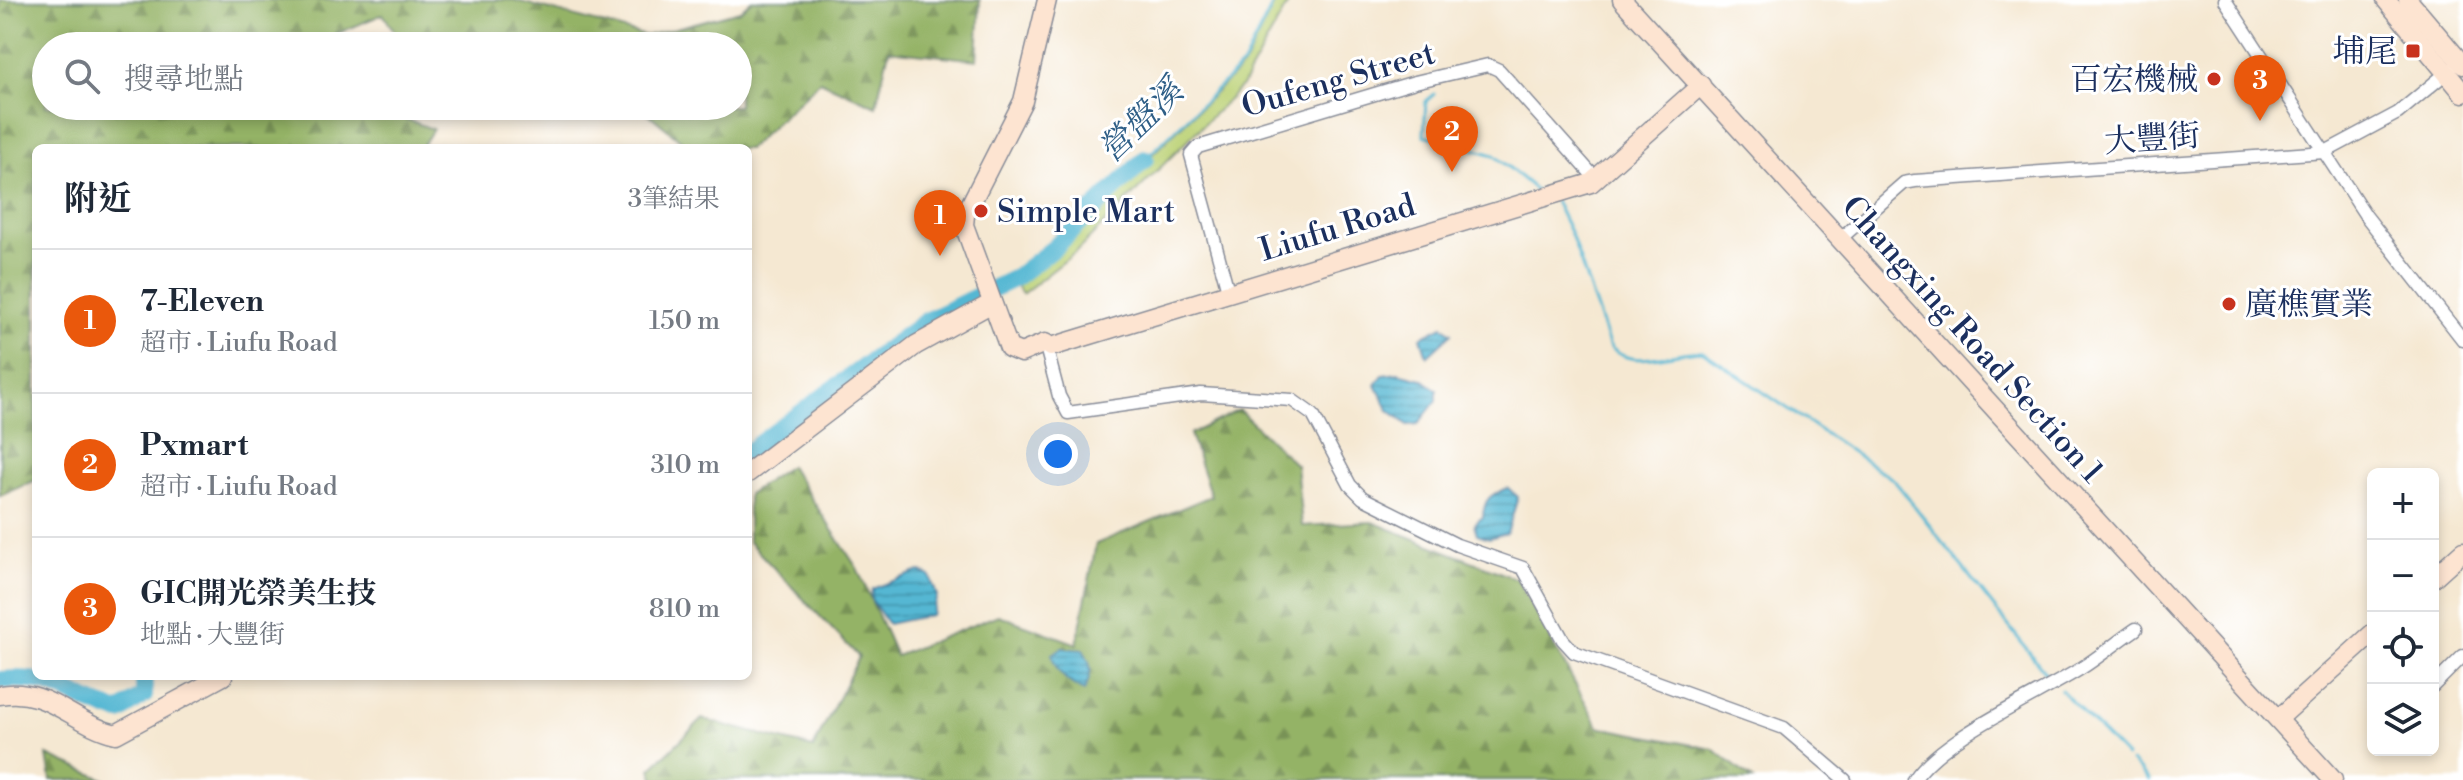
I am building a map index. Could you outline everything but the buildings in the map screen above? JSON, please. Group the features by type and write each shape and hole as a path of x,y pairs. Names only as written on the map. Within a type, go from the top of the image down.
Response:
{"street":[{"name":"Liufu Road","path":"1047,0 1023,101 965,215 964,225 1009,348 1021,353 1045,343 1051,347 1596,179 1701,85"},
{"name":"Changxing Road Section 1","path":"1622,0 2333,780"},
{"path":"2225,0 2366,216 2463,340"},
{"path":"2386,0 2456,67"},
{"path":"2408,0 2456,67 2463,93"},
{"name":"Oufeng Street","path":"1228,291 1191,155 1198,147 1415,82 1488,65 1499,70 1596,179"},
{"name":"大豐街","path":"1841,238 1904,183 2325,152 2398,113 2456,67"},
{"path":"752,470 916,345 992,302"},
{"path":"1045,343 1059,396 1068,413 1201,394 1292,400 1313,415 1350,485 1363,498 1457,545 1523,568 1563,640 1574,652 1784,728 1845,780"},
{"path":"2439,573 2463,551"},
{"path":"1914,780 1922,768 1955,743 2082,667 2136,629"},
{"path":"2278,719 2367,638"},
{"path":"2435,684 2463,656"},
{"path":"0,695 29,693 46,699 101,731 116,734 216,680"}],"green space":[{"path":"0,0 514,0 631,32 395,32 383,14 341,32 32,32 32,120 408,120 433,129 424,144 32,144 32,482 0,496"},
{"path":"752,0 980,0 977,60 889,50 876,106 820,81 752,145 685,144 656,120 752,120 752,32 661,32 740,11"},
{"path":"1276,0 1290,0 1242,86 1076,252 1022,294 1012,281 1056,248 1244,65"},
{"path":"1239,410 1296,465 1302,526 1372,522 1517,579 1599,727 1713,749 1753,780 655,780 651,769 702,719 813,748 859,657 752,545 752,491 790,466 857,568 896,656 998,615 1077,644 1096,544 1211,496 1190,434"},
{"path":"47,755 106,780 51,780"}],"water":[{"path":"1443,326 1452,333 1427,356 1421,337"},
{"path":"1398,373 1422,379 1437,390 1437,400 1418,424 1408,425 1388,409 1376,385 1383,375"},
{"path":"1508,488 1518,497 1507,533 1489,538 1477,534 1474,524 1483,517 1487,501"},
{"path":"919,571 930,576 937,596 931,615 888,624 871,599 872,589"},
{"path":"1062,648 1083,650 1086,655 1090,670 1084,691 1059,672 1052,654"}],"waterway":[{"name":"營盤溪","path":"1145,159 1243,64 1275,0"},
{"path":"1434,94 1426,101 1424,135 1494,155 1538,192"},
{"name":"營盤溪","path":"752,449 926,321 1015,278 1055,247 1145,159"},
{"path":"1555,201 1571,234 1609,345 1618,353 1640,359 1702,351 1894,480 2051,680"},
{"name":"營盤溪","path":"0,680 20,679 51,684 120,712 144,695 144,680"},
{"path":"2061,690 2126,757"},
{"path":"2131,762 2149,780"}],"place":[{"name":"埔尾","path":"2413,51"},
{"name":"百宏機械","path":"2214,79"},
{"name":"GIC開光榮美生技","path":"2260,121"},
{"name":"Pxmart","path":"1452,172"},
{"name":"Simple Mart","path":"981,211"},
{"name":"7-Eleven","path":"940,256"},
{"name":"廣樵實業","path":"2229,304"}]}
